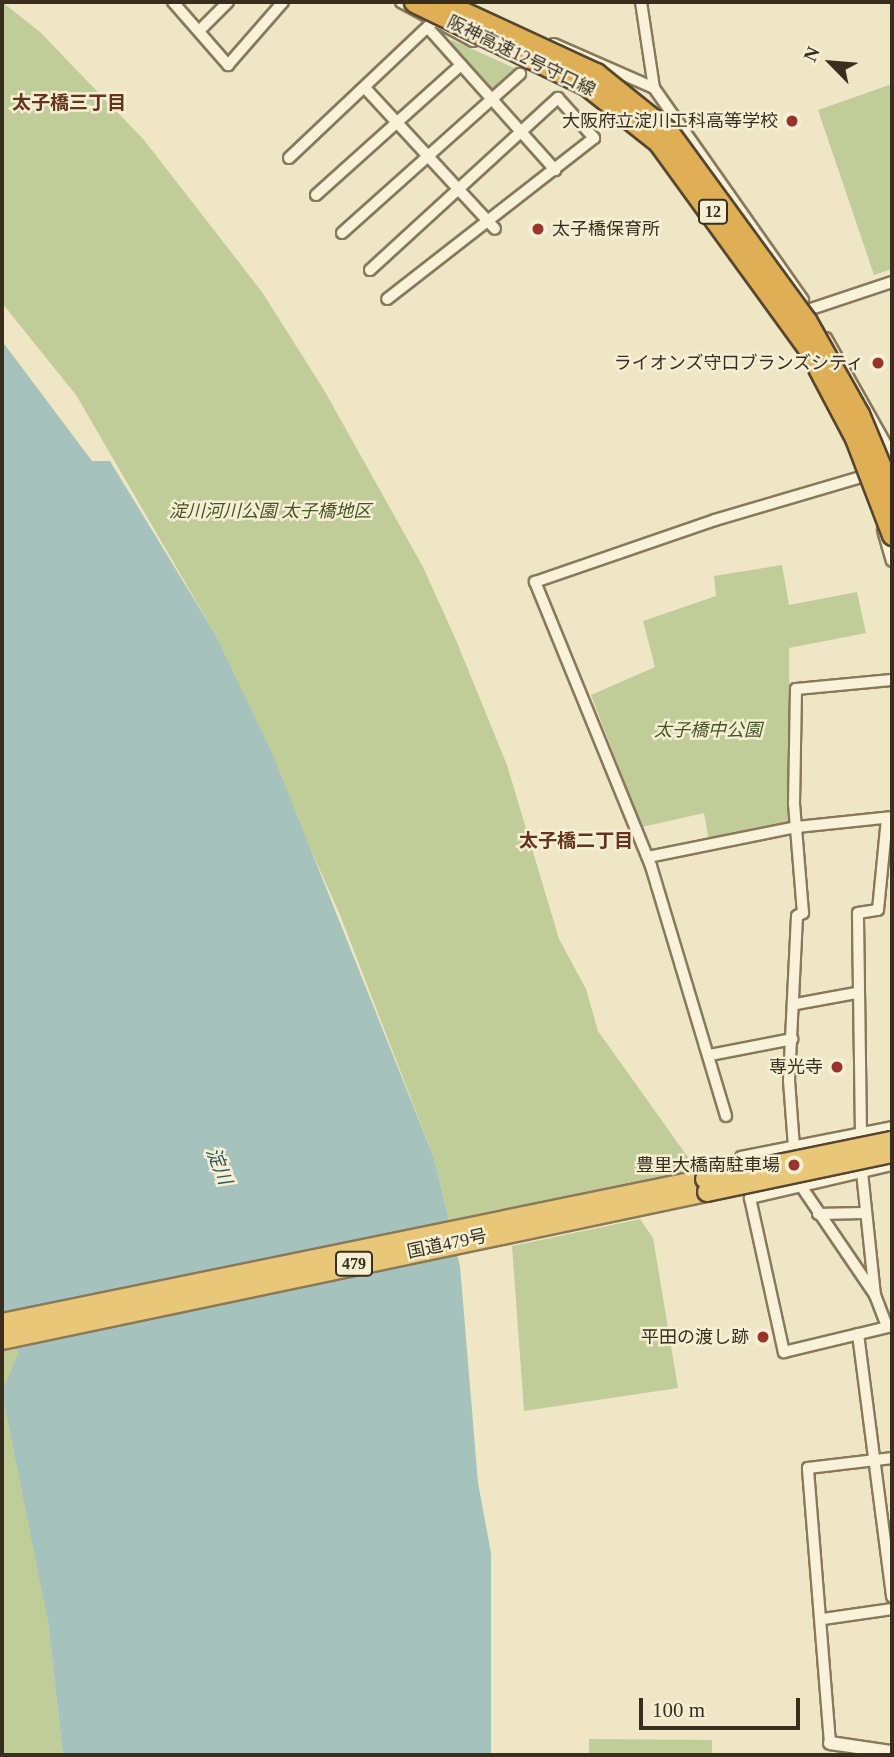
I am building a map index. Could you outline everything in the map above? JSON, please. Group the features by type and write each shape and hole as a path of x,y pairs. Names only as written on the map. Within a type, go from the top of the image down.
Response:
{"highway":[{"name":"阪神高速12号守口線","path":"414,2 586,85 665,151 813,357 855,438 892,535"},
{"name":"阪神高速12号守口線","path":"442,2 596,74 668,131 806,320 859,414 892,492"},
{"name":"国道479号","path":"2,1323 892,1141"},
{"name":"国道479号","path":"2,1340 892,1153"}],"street":[{"path":"173,2 229,65 282,2"},
{"path":"199,31 228,2"},
{"path":"401,2 431,26 461,65 555,170"},
{"path":"459,2 654,88"},
{"path":"641,2 654,88 809,310 892,455"},
{"path":"289,158 431,26"},
{"path":"431,26 579,90 631,126 779,319 867,474 892,561"},
{"path":"316,195 461,65"},
{"path":"342,233 520,74"},
{"path":"366,89 495,229"},
{"path":"370,270 558,98 594,138 387,299"},
{"path":"779,319 892,282"},
{"path":"726,1116 710,1055 648,857 535,582 892,468"},
{"path":"794,1147 792,1039 796,1004 797,916 803,913 797,827 796,689 892,680"},
{"path":"648,857 797,827 890,818 878,910 858,913 856,993 861,1133"},
{"path":"796,1004 856,993"},
{"path":"710,1055 792,1039"},
{"path":"741,1157 892,1128"},
{"path":"801,1186 875,1295 890,1326 784,1352 750,1198 801,1186 892,1165"},
{"path":"862,1172 863,1213 875,1295"},
{"path":"818,1214 863,1213"},
{"path":"858,1334 892,1597"},
{"path":"892,1458 808,1468 823,1619 830,1743 892,1752"},
{"path":"823,1619 892,1609"}],"green space":[{"name":"淀川河川公園 太子橋地区","path":"2,2 40,32 144,140 262,292 324,390 423,567 456,640 507,765 559,939 586,989 598,1031 707,1184 453,1237 434,1158 340,915 214,632 76,395 2,303"},
{"path":"452,40 517,69 495,91 486,88 448,45"},
{"path":"892,84 892,269 874,275 818,110"},
{"name":"太子橋中公園","path":"782,565 789,605 857,592 866,633 789,648 790,826 709,841 704,813 642,827 591,695 655,667 643,621 716,596 714,576"},
{"path":"640,1219 653,1238 678,1388 524,1411 512,1246"},
{"path":"2,1308 18,1354 63,1755 2,1755"},
{"path":"589,1739 712,1740 712,1755 589,1755"}],"water":[{"name":"淀川","path":"2,341 92,461 110,461 214,632 273,755 434,1158 460,1266 478,1483 491,1553 491,1755 63,1755 48,1622 2,1392 18,1354 2,1308"}],"place":[{"name":"大阪府立淀川工科高等学校","path":"792,121"},
{"name":"太子橋保育所","path":"538,229"},
{"name":"ライオンズ守口ブランズシティ","path":"878,363"},
{"name":"専光寺","path":"837,1067"},
{"name":"豊里大橋南駐車場","path":"794,1165"},
{"name":"平田の渡し跡","path":"763,1337"}],"district":[{"name":"太子橋三丁目","path":"69,103"},
{"name":"太子橋二丁目","path":"576,841"}]}
